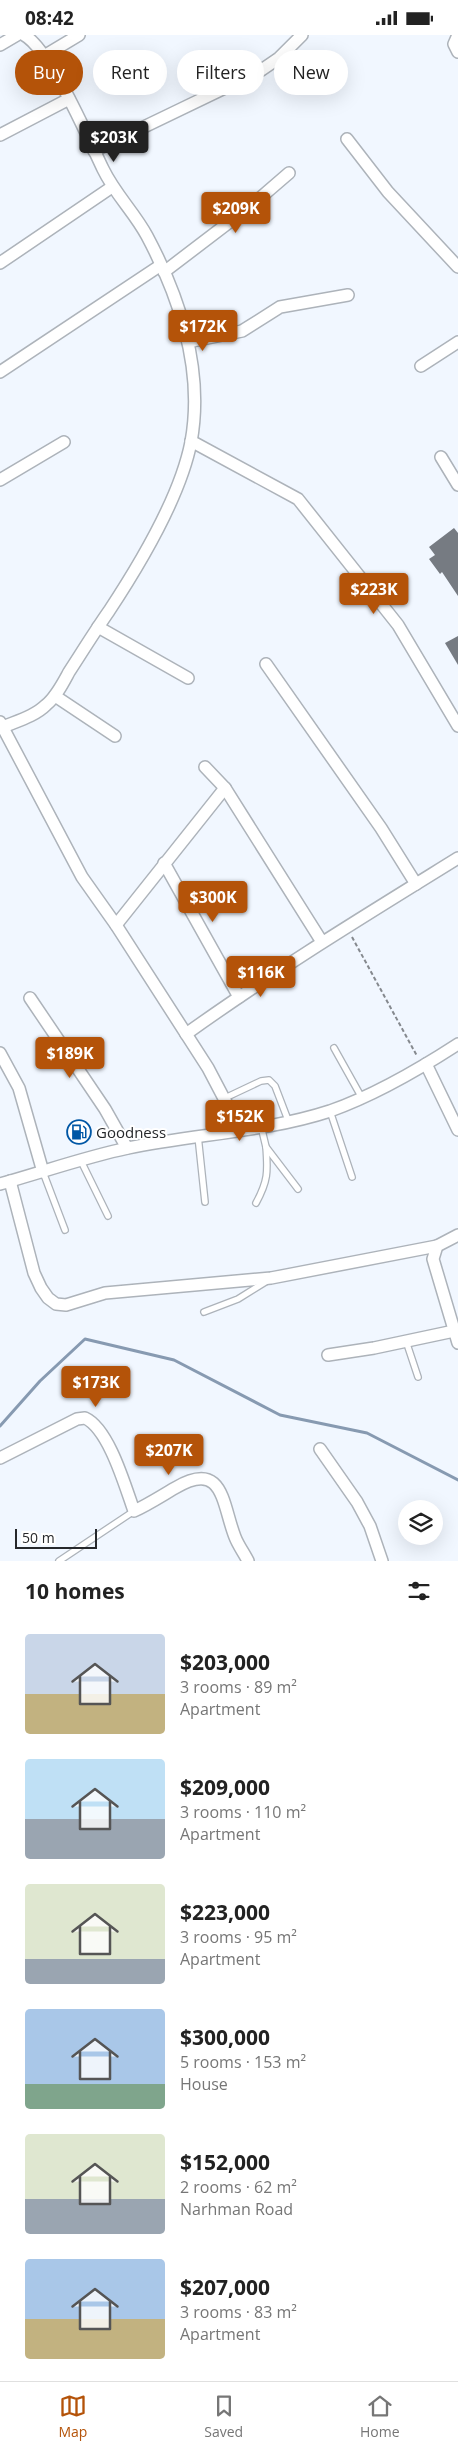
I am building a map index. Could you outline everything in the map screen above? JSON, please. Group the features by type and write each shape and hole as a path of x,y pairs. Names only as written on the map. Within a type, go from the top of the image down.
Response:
{"street":[{"path":"0,45 17,35"},
{"path":"24,35 39,50"},
{"path":"54,50 78,35"},
{"path":"94,151 260,71 279,58 291,42 302,35"},
{"path":"458,35 454,44 458,52"},
{"path":"67,95 112,187 130,208 177,301 188,342 193,404 191,441 174,493 134,574 55,696 36,712 2,725 79,871 186,1034 225,1098 240,1129"},
{"path":"0,135 69,99"},
{"path":"347,139 388,192 458,267"},
{"path":"0,372 162,268 253,204 289,173"},
{"path":"0,263 112,187"},
{"path":"188,342 242,331 280,307 348,295"},
{"path":"421,366 458,342"},
{"path":"191,441 298,499 398,625 458,726"},
{"path":"0,480 64,442"},
{"path":"441,457 458,485"},
{"path":"98,627 188,678"},
{"path":"266,664 381,828 416,884"},
{"path":"55,696 115,736"},
{"path":"205,767 225,788 322,942"},
{"path":"116,925 225,788"},
{"path":"186,1034 322,942 348,929 458,858"},
{"path":"164,863 239,997"},
{"path":"30,998 104,1109 127,1149"},
{"path":"458,1044 424,1065 330,1111 288,1121 127,1149 5,1182 34,1273 48,1298 56,1303 66,1305 105,1293 270,1278 438,1246 458,1235"},
{"path":"0,1053 19,1088 43,1172"},
{"path":"424,1065 458,1130"},
{"path":"438,1246 433,1259 458,1343"},
{"path":"328,1355 454,1331"},
{"path":"0,1458 77,1419 85,1417 98,1428 118,1468 134,1511 152,1503 183,1484 204,1478 210,1480 217,1485 222,1493 236,1539 248,1561"},
{"path":"320,1449 357,1503 370,1526 382,1561"}],"lane":[{"path":"334,1048 362,1097"},
{"path":"0,1071 12,1073"},
{"path":"225,1098 261,1081 269,1080 274,1086 288,1121"},
{"path":"330,1111 352,1177"},
{"path":"256,1203 267,1178 266,1147 261,1126"},
{"path":"198,1136 205,1202"},
{"path":"266,1147 298,1189"},
{"path":"81,1161 108,1215"},
{"path":"43,1172 65,1230"},
{"path":"204,1312 238,1299 270,1278"},
{"path":"406,1341 418,1377"},
{"path":"58,1561 134,1511"}],"path":[{"path":"348,929 424,1065"}],"building":[{"path":"454,528 458,533 458,596 442,572 440,574 429,559 435,555 429,547"},
{"path":"458,636 458,665 445,643"}],"waterway":[{"path":"0,1426 40,1381 85,1339 174,1360 280,1415 367,1433 458,1480"}],"place":[{"name":"Goodness","path":"79,1132"}]}
